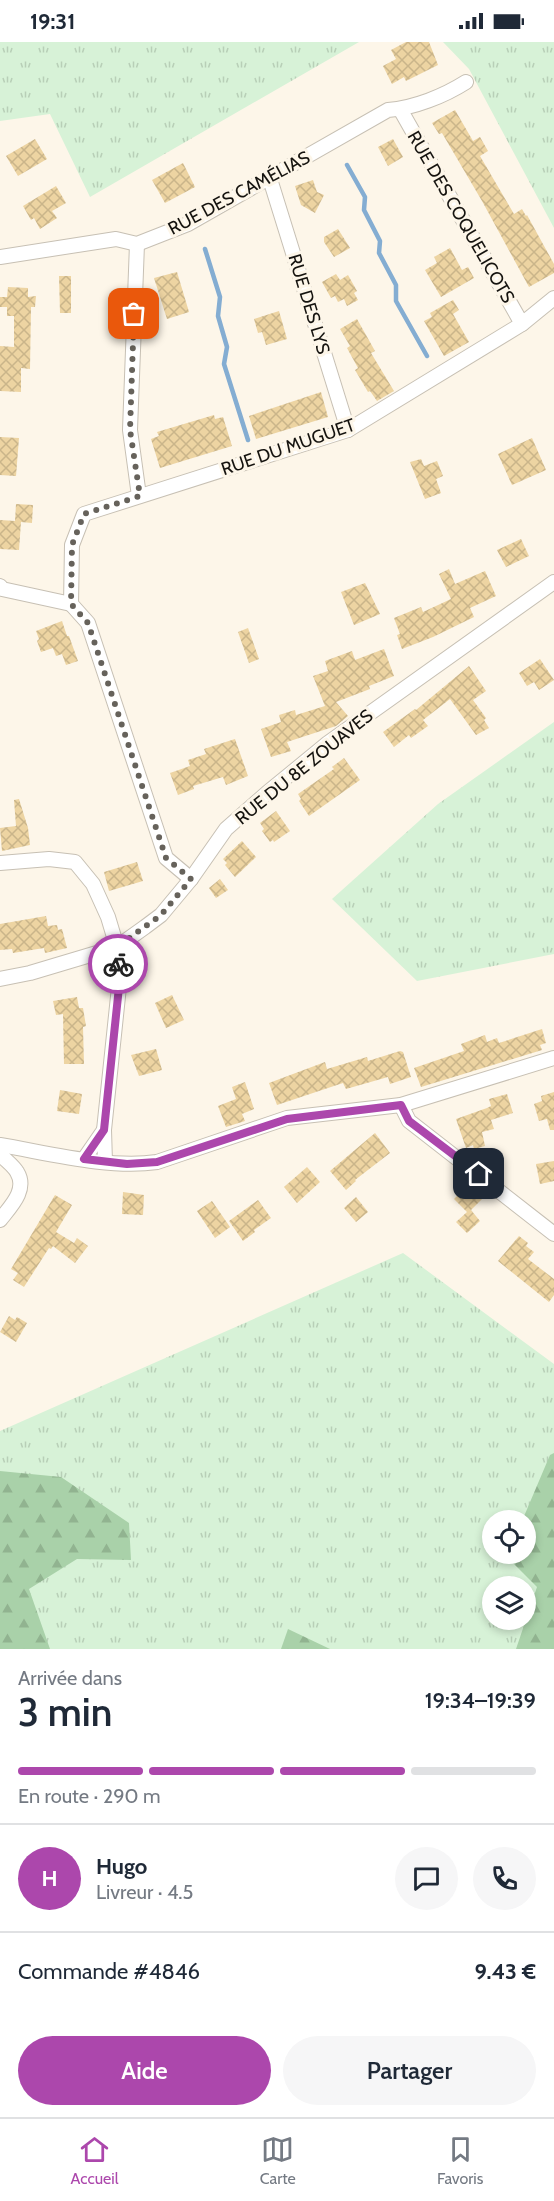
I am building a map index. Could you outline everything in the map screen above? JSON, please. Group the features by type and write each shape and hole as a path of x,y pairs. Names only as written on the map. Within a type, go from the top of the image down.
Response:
{"street":[{"name":"RUE DES CAMÉLIAS","path":"0,257 116,239 137,244 188,224 388,110 400,109 454,90 466,82"},
{"name":"RUE DES COQUELICOTS","path":"400,109 522,324"},
{"name":"RUE DES LYS","path":"270,179 348,430"},
{"path":"137,244 130,430 140,496"},
{"name":"RUE DU MUGUET","path":"71,604 72,545 84,514 348,430 522,324 554,298"},
{"name":"RUE DU 8E ZOUAVES","path":"0,979 30,973 112,948 161,915 191,879 226,829 285,779 328,743 554,582"},
{"path":"0,586 2,589 71,604 88,623 166,858 191,879"},
{"path":"0,862 49,859 75,862 93,884 108,917 119,987 104,1130 105,1161"},
{"path":"0,1145 137,1165 157,1162 287,1119 401,1105 554,1058"},
{"path":"401,1105 409,1121 554,1234"},
{"path":"84,1159 104,1130"},
{"path":"0,1154 18,1173 20,1181 18,1194 0,1220"}],"green space":[{"path":"0,42 359,42 90,197 50,114 0,121"},
{"path":"443,42 554,42 554,228 469,69"},
{"path":"554,722 554,954 417,981 332,899 438,804"},
{"path":"403,1253 554,1364 554,1649 0,1649 0,1431"},
{"path":"554,1453 554,1649 516,1649 522,1630 536,1630 537,1587 536,1576 526,1576 514,1564 536,1564 536,1510 527,1510 550,1455"},
{"path":"0,1471 61,1477 129,1523 131,1560 77,1559 29,1589 50,1649 0,1649"},
{"path":"288,1629 330,1649 281,1649"}],"building":[{"path":"406,42 429,42 438,65 406,81 404,77 392,84 383,66 396,59 391,50"},
{"path":"455,110 473,141 480,137 488,151 480,156 514,214 522,209 527,215 554,264 554,273 529,287 442,133 439,134 432,123"},
{"path":"35,139 47,159 18,176 6,156"},
{"path":"393,139 403,157 388,166 378,147"},
{"path":"183,163 195,187 165,203 152,180"},
{"path":"313,180 317,192 324,195 315,213 301,205 295,186"},
{"path":"56,186 66,203 52,211 57,218 40,229 34,218 31,220 23,206"},
{"path":"338,229 350,248 334,257 324,242 324,237"},
{"path":"450,248 462,270 468,267 474,278 441,297 425,270 437,263 434,257"},
{"path":"177,272 189,312 167,319 154,278"},
{"path":"336,274 340,280 348,275 357,291 354,293 358,300 347,306 344,299 338,302 335,296 331,298 322,282"},
{"path":"59,276 71,276 71,313 60,313"},
{"path":"8,287 28,288 28,297 36,296 35,307 31,307 30,369 21,368 21,392 0,391 0,346 14,347 14,316 7,316 7,307 0,307 0,297 7,297"},
{"path":"453,300 459,310 453,314 469,342 444,356 424,321 432,317 430,313"},
{"path":"279,311 287,339 266,345 262,332 258,333 254,319"},
{"path":"357,319 375,351 371,353 394,391 377,401 370,391 368,392 355,370 358,368 347,348 350,346 340,329"},
{"path":"321,392 328,417 256,439 249,416"},
{"path":"214,415 215,419 223,417 232,446 160,468 151,439 159,436 157,432"},
{"path":"0,437 19,438 16,476 0,475"},
{"path":"532,438 546,470 512,485 498,454"},
{"path":"421,459 424,466 437,461 443,476 436,479 441,493 425,499 410,462"},
{"path":"16,504 33,505 32,523 21,522 19,550 0,549 0,520 15,521"},
{"path":"521,539 529,556 506,567 497,550"},
{"path":"449,569 455,584 485,571 496,596 470,608 474,617 402,649 397,635 400,634 394,618 421,607 423,612 451,599 439,574"},
{"path":"365,583 380,614 354,625 341,592"},
{"path":"62,621 78,661 66,665 62,654 56,656 53,648 41,652 36,631"},
{"path":"248,628 259,659 249,663 238,632"},
{"path":"384,649 394,676 369,686 370,689 336,702 348,716 336,726 287,742 291,751 271,757 261,729 281,722 279,715 295,710 296,715 325,706 313,676 328,671 325,661 352,651 355,660"},
{"path":"540,659 554,680 539,690 534,682 527,686 519,673"},
{"path":"469,666 486,691 473,700 486,718 484,720 489,728 476,735 450,699 423,720 428,726 411,738 409,735 394,747 383,732 416,710"},
{"path":"235,739 248,776 226,785 223,777 193,786 194,789 178,795 170,773 190,766 188,760 206,754 204,749"},
{"path":"344,758 360,780 309,816 299,801 301,799 298,794 334,769 332,767"},
{"path":"19,799 28,828 30,845 2,851 0,828 16,826 14,800"},
{"path":"276,811 290,831 274,842 273,840 270,842 262,831 264,829 260,823"},
{"path":"242,841 256,857 235,877 223,859"},
{"path":"137,862 143,881 109,891 104,872"},
{"path":"220,879 228,890 216,898 209,888"},
{"path":"46,916 48,926 57,925 58,930 62,929 67,948 45,953 44,948 13,953 12,949 0,950 0,924"},
{"path":"172,995 184,1020 166,1028 155,1003"},
{"path":"77,997 79,1008 83,1008 86,1026 83,1027 84,1064 64,1064 63,1014 56,1015 53,1001"},
{"path":"542,1029 546,1043 540,1045 542,1050 421,1087 414,1068 464,1051 461,1044 485,1035 487,1042 497,1038 499,1043"},
{"path":"156,1049 162,1070 139,1076 131,1055"},
{"path":"403,1052 411,1077 390,1084 388,1077 346,1089 343,1083 277,1105 269,1083 325,1062 327,1069 367,1057 368,1061"},
{"path":"245,1082 254,1109 242,1114 245,1121 226,1127 218,1106 236,1099 232,1087"},
{"path":"60,1090 82,1094 79,1114 57,1111"},
{"path":"554,1092 554,1130 550,1130 547,1119 539,1121 534,1104 542,1101 541,1096"},
{"path":"507,1094 513,1113 491,1120 494,1129 482,1132 485,1146 474,1149 473,1145 466,1148 456,1119 487,1108 491,1106 489,1099"},
{"path":"375,1133 390,1153 355,1180 346,1190 330,1171"},
{"path":"554,1161 554,1181 540,1184 536,1164"},
{"path":"307,1167 320,1182 297,1203 284,1187"},
{"path":"471,1182 485,1196 471,1210 480,1221 467,1233 456,1222 467,1212 454,1199"},
{"path":"123,1192 144,1195 143,1215 122,1214"},
{"path":"55,1195 72,1205 56,1232 74,1243 77,1238 88,1246 75,1263 53,1246 49,1248 24,1287 13,1280 18,1273 11,1269"},
{"path":"356,1197 368,1212 356,1222 344,1208"},
{"path":"258,1200 271,1218 243,1241 229,1221"},
{"path":"212,1201 230,1227 215,1238 197,1211"},
{"path":"519,1236 534,1252 528,1259 554,1279 554,1295 549,1302 498,1261"},
{"path":"9,1316 15,1320 17,1317 27,1323 16,1342 0,1332"}],"waterway":[{"path":"347,165 365,197 364,210 380,241 379,253 396,285 396,301 427,356"},
{"path":"205,249 220,297 218,316 227,347 224,364 248,440"}],"way so far":[{"path":"118,964 117,947 161,915 191,879 166,858 88,623 71,604 72,545 84,514 140,496 130,430 134,314"}],"route":[{"path":"118,964 119,987 104,1130 84,1159 137,1165 157,1162 287,1119 401,1105 409,1121 479,1174"}]}
